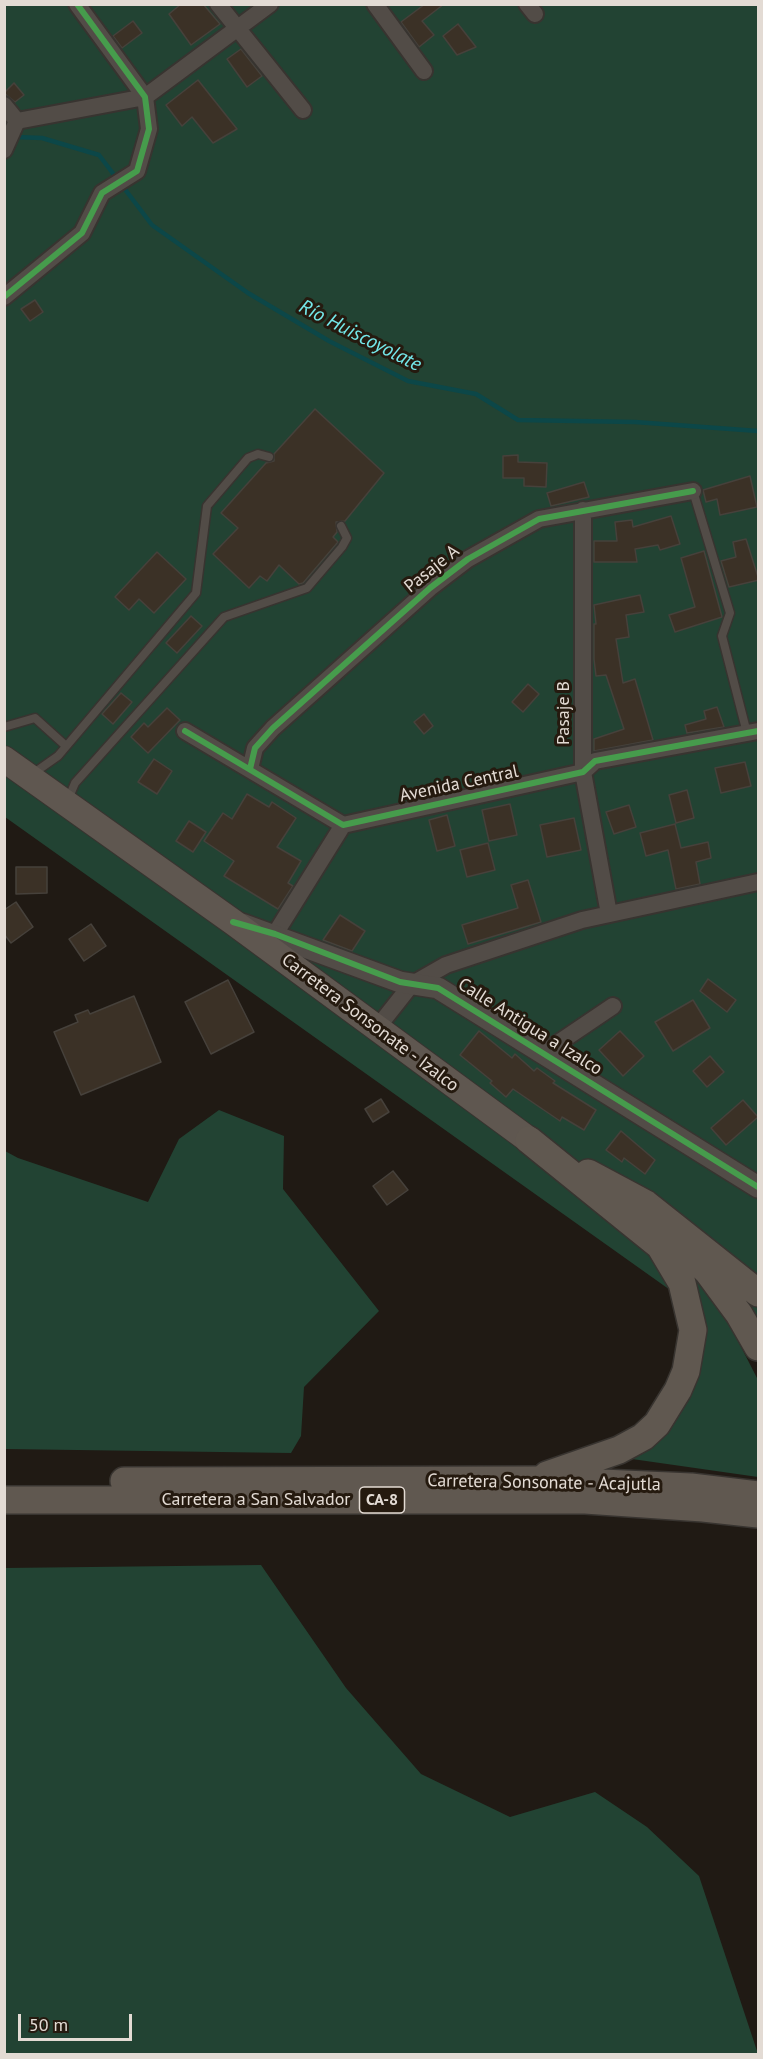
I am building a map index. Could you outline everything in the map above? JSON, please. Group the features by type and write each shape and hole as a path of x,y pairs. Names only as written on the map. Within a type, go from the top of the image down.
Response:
{"highway":[{"path":"529,1140 646,1204 759,1293"},
{"path":"529,1140 684,1248 720,1288 759,1347"},
{"path":"529,1140 660,1246 682,1283 693,1330 688,1363 678,1390 657,1425 643,1437 619,1450 535,1480"},
{"name":"Carretera Sonsonate - Acajutla","path":"4,1483 535,1480 691,1487 759,1495"},
{"name":"Carretera a San Salvador","path":"4,1500 585,1500 759,1514"}],"main road":[{"name":"Carretera Sonsonate - Izalco","path":"4,759 233,922 529,1140"}],"street":[{"path":"4,297 82,233 102,193 137,171 149,129 146,97 77,4"},
{"path":"218,4 303,110"},
{"path":"15,125 146,97 270,4"},
{"path":"375,4 424,71"},
{"path":"4,105 15,125"},
{"path":"5,149 15,125"},
{"name":"Pasaje A","path":"250,769 255,748 273,728 430,588 468,559 539,519 693,491"},
{"name":"Pasaje B","path":"583,510 583,772 609,914"},
{"path":"185,731 343,825 274,934"},
{"name":"Avenida Central","path":"343,825 583,772 595,761 753,732"},
{"path":"377,1028 411,985 446,965 609,914 759,882"},
{"name":"Calle Antigua a Izalco","path":"233,922 274,934 411,985 438,987 542,1054 759,1187"},
{"path":"542,1054 613,1006"}],"lane":[{"path":"29,776 46,766 66,746 196,593 207,506 248,458 258,454 269,457"},
{"path":"693,491 730,613 722,636 753,732"},
{"path":"67,802 75,783 224,617 306,588 342,547 347,538 341,526"},
{"path":"4,727 35,718 66,746"}],"green space":[{"path":"5,5 758,5 758,1354 737,1339 758,1380 758,1477 632,1459 701,1312 5,817"},
{"path":"219,1110 284,1136 283,1189 379,1311 304,1387 301,1436 291,1453 5,1449 5,1151 18,1158 148,1202 179,1139"},
{"path":"261,1565 346,1688 421,1774 510,1817 595,1792 647,1827 699,1876 758,2054 5,2054 5,1568"}],"building":[{"path":"181,4 203,4 220,24 191,45 169,14"},
{"path":"425,4 444,4 422,21 434,35 419,47 401,22"},
{"path":"133,21 142,33 122,48 113,36"},
{"path":"458,24 476,47 457,55 443,36"},
{"path":"241,49 262,76 247,87 227,59"},
{"path":"198,80 237,129 213,143 192,117 182,126 166,105"},
{"path":"14,83 24,95 15,102 4,93"},
{"path":"35,300 43,312 30,321 21,309"},
{"path":"315,409 384,473 345,521 336,522 337,532 333,537 338,542 303,583 299,584 279,565 267,581 260,576 249,588 213,554 238,528 221,513 266,463 274,461 274,454"},
{"path":"518,455 518,462 547,463 546,487 524,486 524,478 503,478 503,456"},
{"path":"750,476 757,507 720,515 717,499 706,502 703,490"},
{"path":"584,482 589,497 551,506 547,493"},
{"path":"671,516 680,544 660,550 658,545 635,549 637,562 594,562 594,541 617,541 615,522 632,520 633,527"},
{"path":"746,539 759,580 729,587 721,561 736,557 733,542"},
{"path":"704,551 722,617 675,632 669,615 695,607 681,558"},
{"path":"157,552 186,579 154,613 139,599 129,610 115,597"},
{"path":"640,595 644,612 626,615 629,637 616,639 623,683 635,679 653,740 594,751 594,739 624,729 606,675 596,676 594,605"},
{"path":"191,616 202,626 177,653 166,643"},
{"path":"528,684 539,694 523,712 512,702"},
{"path":"121,693 132,702 113,724 102,714"},
{"path":"717,707 724,727 687,733 685,725 706,719 704,711"},
{"path":"167,708 180,720 148,753 131,737 144,723 148,727"},
{"path":"424,714 433,726 424,734 414,722"},
{"path":"154,759 172,771 157,794 138,782"},
{"path":"745,762 751,786 721,793 715,768"},
{"path":"687,790 694,818 676,823 669,795"},
{"path":"247,794 269,807 272,802 296,818 277,847 301,861 288,883 293,886 278,909 224,876 234,861 204,841 223,813 232,819"},
{"path":"510,804 517,835 489,841 482,810"},
{"path":"629,805 636,827 614,834 606,812"},
{"path":"447,815 455,846 437,851 429,820"},
{"path":"574,818 581,850 547,857 540,825"},
{"path":"189,821 206,832 193,852 176,841"},
{"path":"675,824 681,848 708,842 711,858 696,862 700,884 676,889 668,850 646,856 640,833"},
{"path":"488,843 495,870 467,877 460,850"},
{"path":"16,867 47,867 47,893 16,894"},
{"path":"528,880 541,922 468,944 462,925 518,908 511,885"},
{"path":"16,902 33,927 11,943 4,934 4,910"},
{"path":"340,915 365,931 352,951 323,940"},
{"path":"91,924 106,946 84,961 69,939"},
{"path":"708,979 736,1000 727,1012 700,991"},
{"path":"228,980 254,1032 211,1054 185,1002"},
{"path":"134,996 161,1062 81,1095 54,1032 78,1022 75,1015 88,1010 90,1014"},
{"path":"693,1000 710,1028 673,1051 655,1022"},
{"path":"479,1031 512,1058 515,1054 534,1071 537,1068 555,1081 553,1083 596,1110 584,1130 562,1117 560,1121 513,1089 506,1097 490,1083 492,1081 460,1055"},
{"path":"620,1031 644,1056 623,1076 599,1050"},
{"path":"710,1056 724,1072 707,1087 693,1071"},
{"path":"381,1099 389,1112 373,1122 365,1109"},
{"path":"743,1100 758,1117 726,1145 711,1128"},
{"path":"621,1131 655,1160 645,1174 624,1158 622,1162 606,1150"},
{"path":"393,1171 408,1190 387,1205 373,1186"}],"waterway":[{"name":"Río Huiscoyolate","path":"15,137 42,138 99,155 152,225 248,293 329,341 408,381 476,394 518,420 635,422 758,431"}],"cycle path":[{"path":"4,297 82,233 102,193 137,171 149,129 145,97 77,4"},
{"path":"250,769 255,748 273,728 430,588 468,559 539,519 693,491"},
{"path":"185,731 343,825 583,772 595,761 758,731"},
{"path":"233,922 275,934 400,982 438,988 758,1187"}]}
